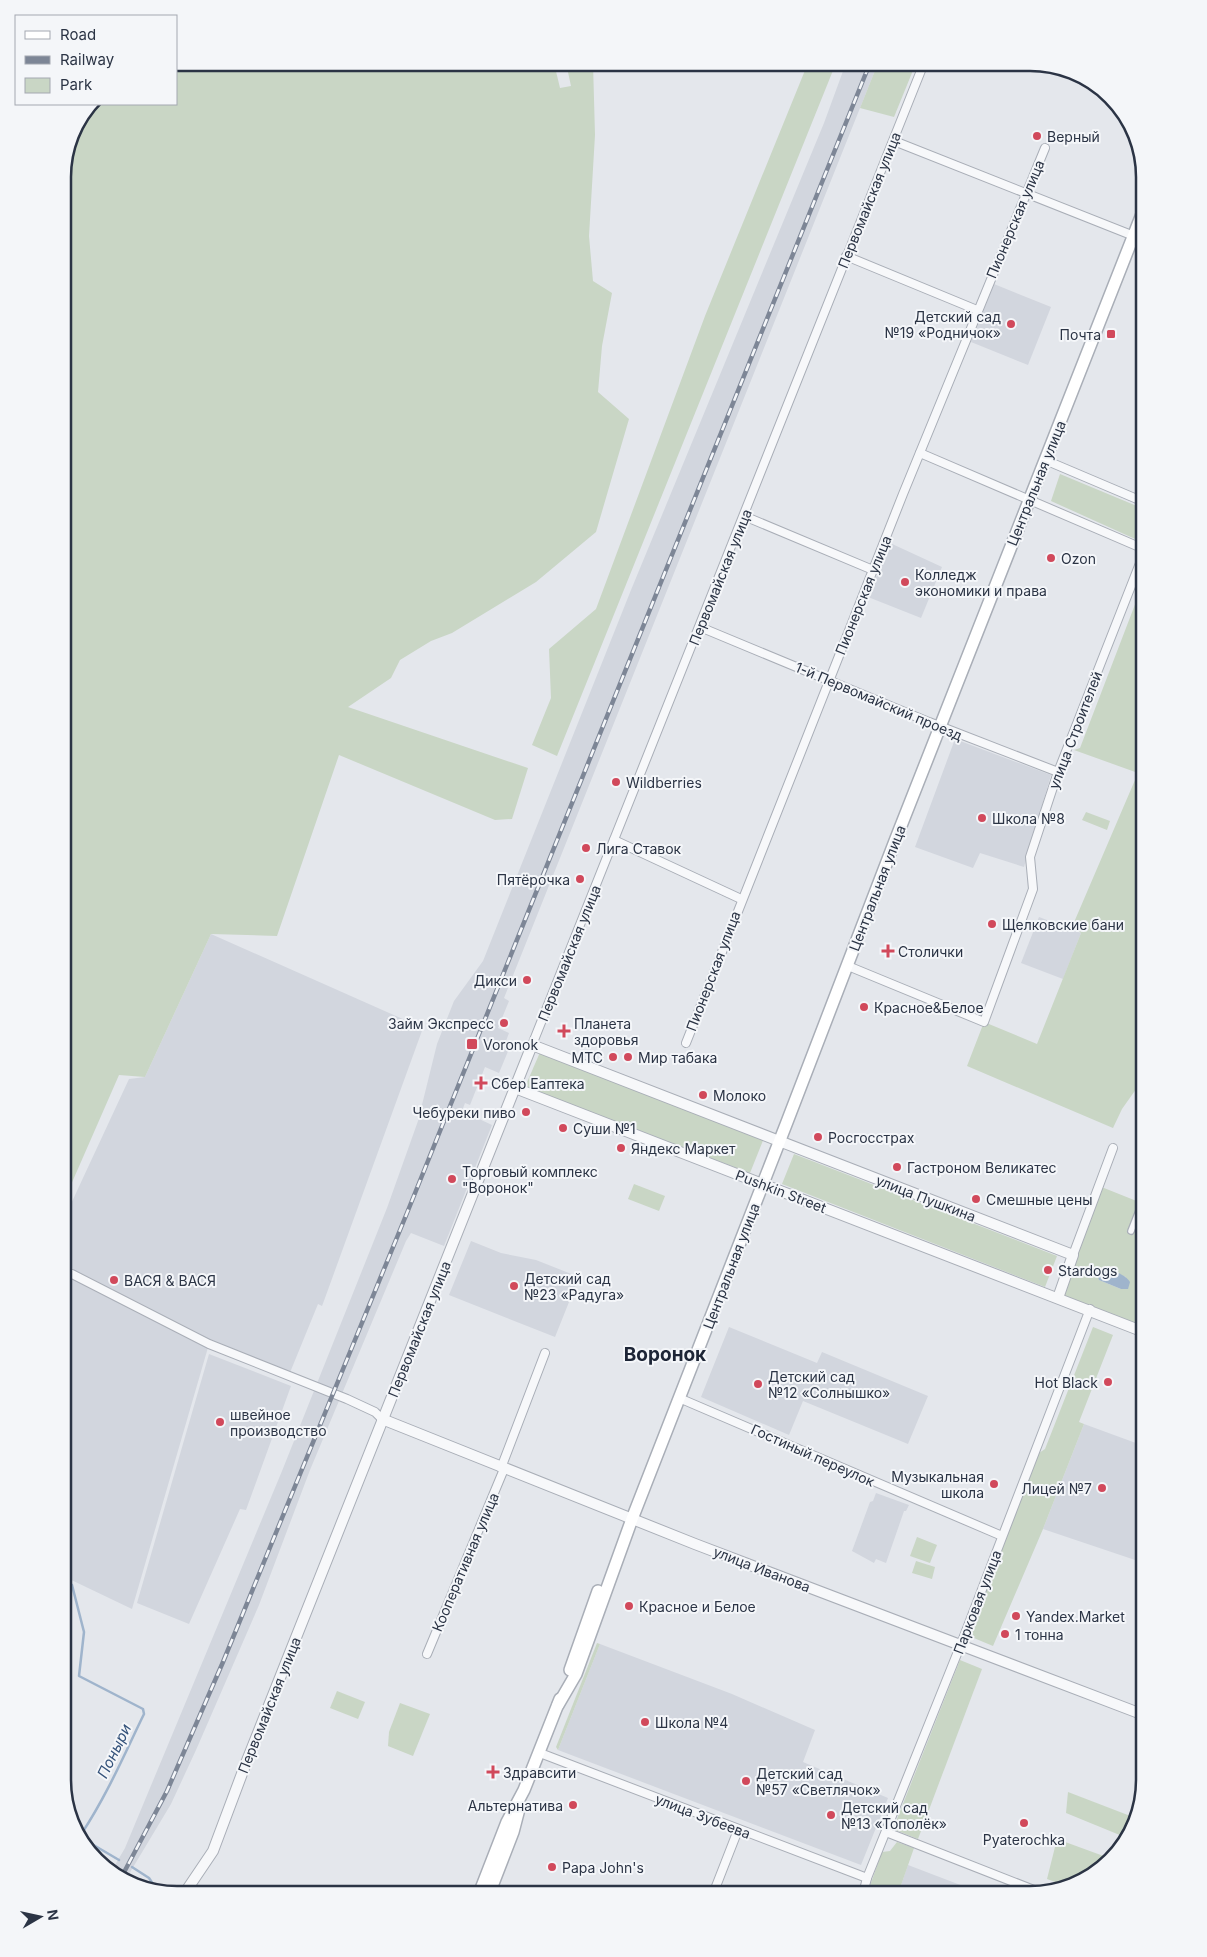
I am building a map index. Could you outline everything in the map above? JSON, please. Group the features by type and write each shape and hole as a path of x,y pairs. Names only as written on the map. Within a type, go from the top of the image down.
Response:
{"main road":[{"name":"Центральная улица","path":"482,1886 507,1822 524,1790 540,1753 598,1592 612,1568 632,1518 1029,500 1136,245"},
{"name":"Центральная улица","path":"492,1886 513,1832 524,1790"}],"street":[{"name":"Первомайская улица","path":"190,1886 214,1851 382,1419 921,71"},
{"path":"894,141 1136,237"},
{"name":"Пионерская улица","path":"686,1043 741,899 977,310 1045,148"},
{"path":"846,256 977,310"},
{"path":"920,454 1136,546"},
{"path":"1045,460 1136,499"},
{"path":"744,516 873,570"},
{"name":"улица Строителей","path":"848,966 984,1022 1033,889 1030,857 1058,772 1136,573"},
{"name":"1-й Первомайский проезд","path":"700,627 830,679 940,727 1058,772"},
{"path":"614,840 741,899"},
{"path":"532,1045 780,1142"},
{"name":"Pushkin Street","path":"515,1088 1058,1298"},
{"name":"улица Пушкина","path":"780,1142 1073,1255"},
{"path":"1113,1148 1058,1298 1090,1309 1136,1329"},
{"path":"1131,1231 1136,1218"},
{"path":"72,1274 209,1344 347,1399 375,1412 382,1419"},
{"name":"Парковая улица","path":"865,1886 961,1644 1090,1309"},
{"name":"Кооперативная улица","path":"427,1654 502,1468 545,1353"},
{"name":"Гостиный переулок","path":"679,1398 1002,1536"},
{"name":"улица Иванова","path":"382,1419 502,1468 1136,1712"},
{"name":"улица Зубеева","path":"540,1753 867,1878"},
{"path":"716,1886 738,1830"},
{"path":"886,1832 1025,1886"}],"shaded area":[{"path":"843,71 875,71 504,998 509,1001 498,1028 509,1033 506,1041 511,1044 499,1073 485,1067 470,1105 465,1103 462,1111 492,1125 444,1246 411,1233 406,1241 310,1470 259,1605 196,1750 171,1804 129,1874 115,1865 125,1848 282,1471 387,1208 418,1121 437,1044 454,1001 483,961 631,590 824,123"},
{"name":"Детский сад №19 «Родничок»","path":"994,284 1051,307 1028,365 971,342"},
{"name":"Колледж экономики и права","path":"890,543 942,567 921,618 868,597"},
{"name":"Школа №8","path":"955,739 1051,775 1024,867 980,853 973,868 915,847"},
{"path":"1039,917 1081,933 1063,979 1021,963"},
{"path":"211,934 423,1028 322,1306 318,1304 289,1375 209,1344 132,1609 71,1580 71,1204 129,1079 145,1077"},
{"name":"Детский сад №23 «Радуга»","path":"471,1241 501,1253 536,1260 579,1277 555,1337 449,1295"},
{"path":"729,1327 817,1363 822,1352 928,1396 908,1444 803,1401 789,1435 701,1397"},
{"path":"209,1354 291,1386 246,1510 240,1509 189,1624 137,1603"},
{"name":"Лицей №7","path":"1084,1424 1136,1443 1136,1560 1043,1529"},
{"path":"876,1493 909,1505 906,1511 904,1511 886,1563 876,1559 874,1563 852,1551 870,1502 873,1501"},
{"path":"600,1644 732,1694 815,1730 803,1762 888,1798 861,1865 558,1750"},
{"path":"908,1865 963,1886 901,1886"}],"green space":[{"path":"178,71 556,71 560,88 571,86 568,71 593,71 595,135 589,236 593,281 612,293 602,346 598,392 629,419 596,532 536,582 452,633 431,641 400,660 391,678 348,707 528,768 512,819 495,820 339,755 277,936 211,934 145,1077 119,1075 71,1185 71,171 73,157 82,131 93,113 101,105 178,105"},
{"path":"805,71 833,71 557,756 532,745 551,698 549,649 596,609 705,316"},
{"path":"875,71 913,71 894,117 860,108"},
{"path":"1060,474 1136,506 1136,539 1051,501"},
{"path":"1136,602 1136,772 1074,750 1080,748"},
{"path":"1136,778 1136,1089 1122,1109 1113,1128 967,1066 984,1022 1037,1044 1081,933 1072,927"},
{"path":"1086,812 1110,821 1107,830 1082,820"},
{"path":"541,1050 764,1138 750,1173 525,1087"},
{"path":"794,1154 1057,1256 1045,1287 782,1184"},
{"path":"634,1184 665,1196 659,1211 628,1199"},
{"path":"1099,1186 1136,1201 1136,1329 1058,1298","holes":["1106,1269 1126,1277 1121,1289 1099,1280"]},
{"path":"1093,1327 1113,1335 1079,1422 1084,1424 1043,1529 993,1646 969,1636 1036,1455 1045,1449"},
{"path":"917,1537 937,1545 930,1563 910,1556"},
{"path":"916,1561 935,1567 932,1579 912,1573"},
{"path":"597,1643 600,1644 558,1750 556,1747"},
{"path":"960,1660 982,1669 918,1839 893,1829"},
{"path":"337,1691 365,1702 358,1719 330,1708"},
{"path":"400,1703 430,1714 413,1756 388,1746 389,1732"},
{"path":"1068,1792 1129,1816 1120,1835 1066,1813"},
{"path":"1057,1839 1102,1856 1088,1868 1070,1878 1056,1882 1047,1879"},
{"path":"897,1842 914,1848 901,1886 870,1886 882,1852 890,1851"}],"water":[{"path":"1100,1269 1124,1276 1130,1282 1128,1289 1121,1289 1099,1280 1097,1273"}],"waterway":[{"name":"Поныри","path":"71,1585 84,1632 79,1676 143,1709 144,1714 115,1775 84,1830"},
{"name":"Поныри","path":"96,1846 119,1860"},
{"name":"Поныри","path":"132,1867 149,1878 152,1883"}],"railway":[{"path":"125,1871 167,1791 223,1662 407,1213 867,71"}],"place":[{"name":"Верный","path":"1037,136"},
{"name":"Детский сад №19 «Родничок»","path":"1011,324"},
{"name":"Почта","path":"1111,334"},
{"name":"Ozon","path":"1051,558"},
{"name":"Колледж экономики и права","path":"905,582"},
{"name":"Wildberries","path":"616,782"},
{"name":"Школа №8","path":"982,818"},
{"name":"Лига Ставок","path":"586,848"},
{"name":"Пятёрочка","path":"580,879"},
{"name":"Щелковские бани","path":"992,924"},
{"name":"Столички","path":"888,951"},
{"name":"Дикси","path":"527,980"},
{"name":"Красное&Белое","path":"864,1007"},
{"name":"Займ Экспресс","path":"504,1023"},
{"name":"Планета здоровья","path":"564,1031"},
{"name":"Voronok","path":"472,1044"},
{"name":"МТС","path":"613,1057"},
{"name":"Мир табака","path":"628,1057"},
{"name":"Сбер Еаптека","path":"481,1083"},
{"name":"Moлоко","path":"703,1095"},
{"name":"Чебуреки пиво","path":"526,1112"},
{"name":"Суши №1","path":"563,1128"},
{"name":"Росгосстрах","path":"818,1137"},
{"name":"Яндекс Маркет","path":"621,1148"},
{"name":"Гастроном Великатес","path":"897,1167"},
{"name":"Торговый комплекс \"Воронок\"","path":"452,1179"},
{"name":"Смешные цены","path":"976,1199"},
{"name":"Stardogs","path":"1048,1270"},
{"name":"ВАСЯ & ВАСЯ","path":"114,1280"},
{"name":"Детский сад №23 «Радуга»","path":"514,1286"},
{"name":"Hot Black","path":"1108,1382"},
{"name":"Детский сад №12 «Солнышко»","path":"758,1384"},
{"name":"швейное производство","path":"220,1422"},
{"name":"Музыкальная школа","path":"994,1484"},
{"name":"Лицей №7","path":"1102,1488"},
{"name":"Красное и Белое","path":"629,1606"},
{"name":"Yandex.Market","path":"1016,1616"},
{"name":"1 тонна","path":"1005,1634"},
{"name":"Школа №4","path":"645,1722"},
{"name":"Здравсити","path":"493,1772"},
{"name":"Детский сад №57 «Светлячок»","path":"746,1781"},
{"name":"Альтернатива","path":"573,1805"},
{"name":"Детский сад №13 «Тополёк»","path":"831,1815"},
{"name":"Pyaterochka","path":"1024,1823"},
{"name":"Papa John's","path":"552,1867"}],"district":[{"name":"Воронок","path":"665,1354"}]}
